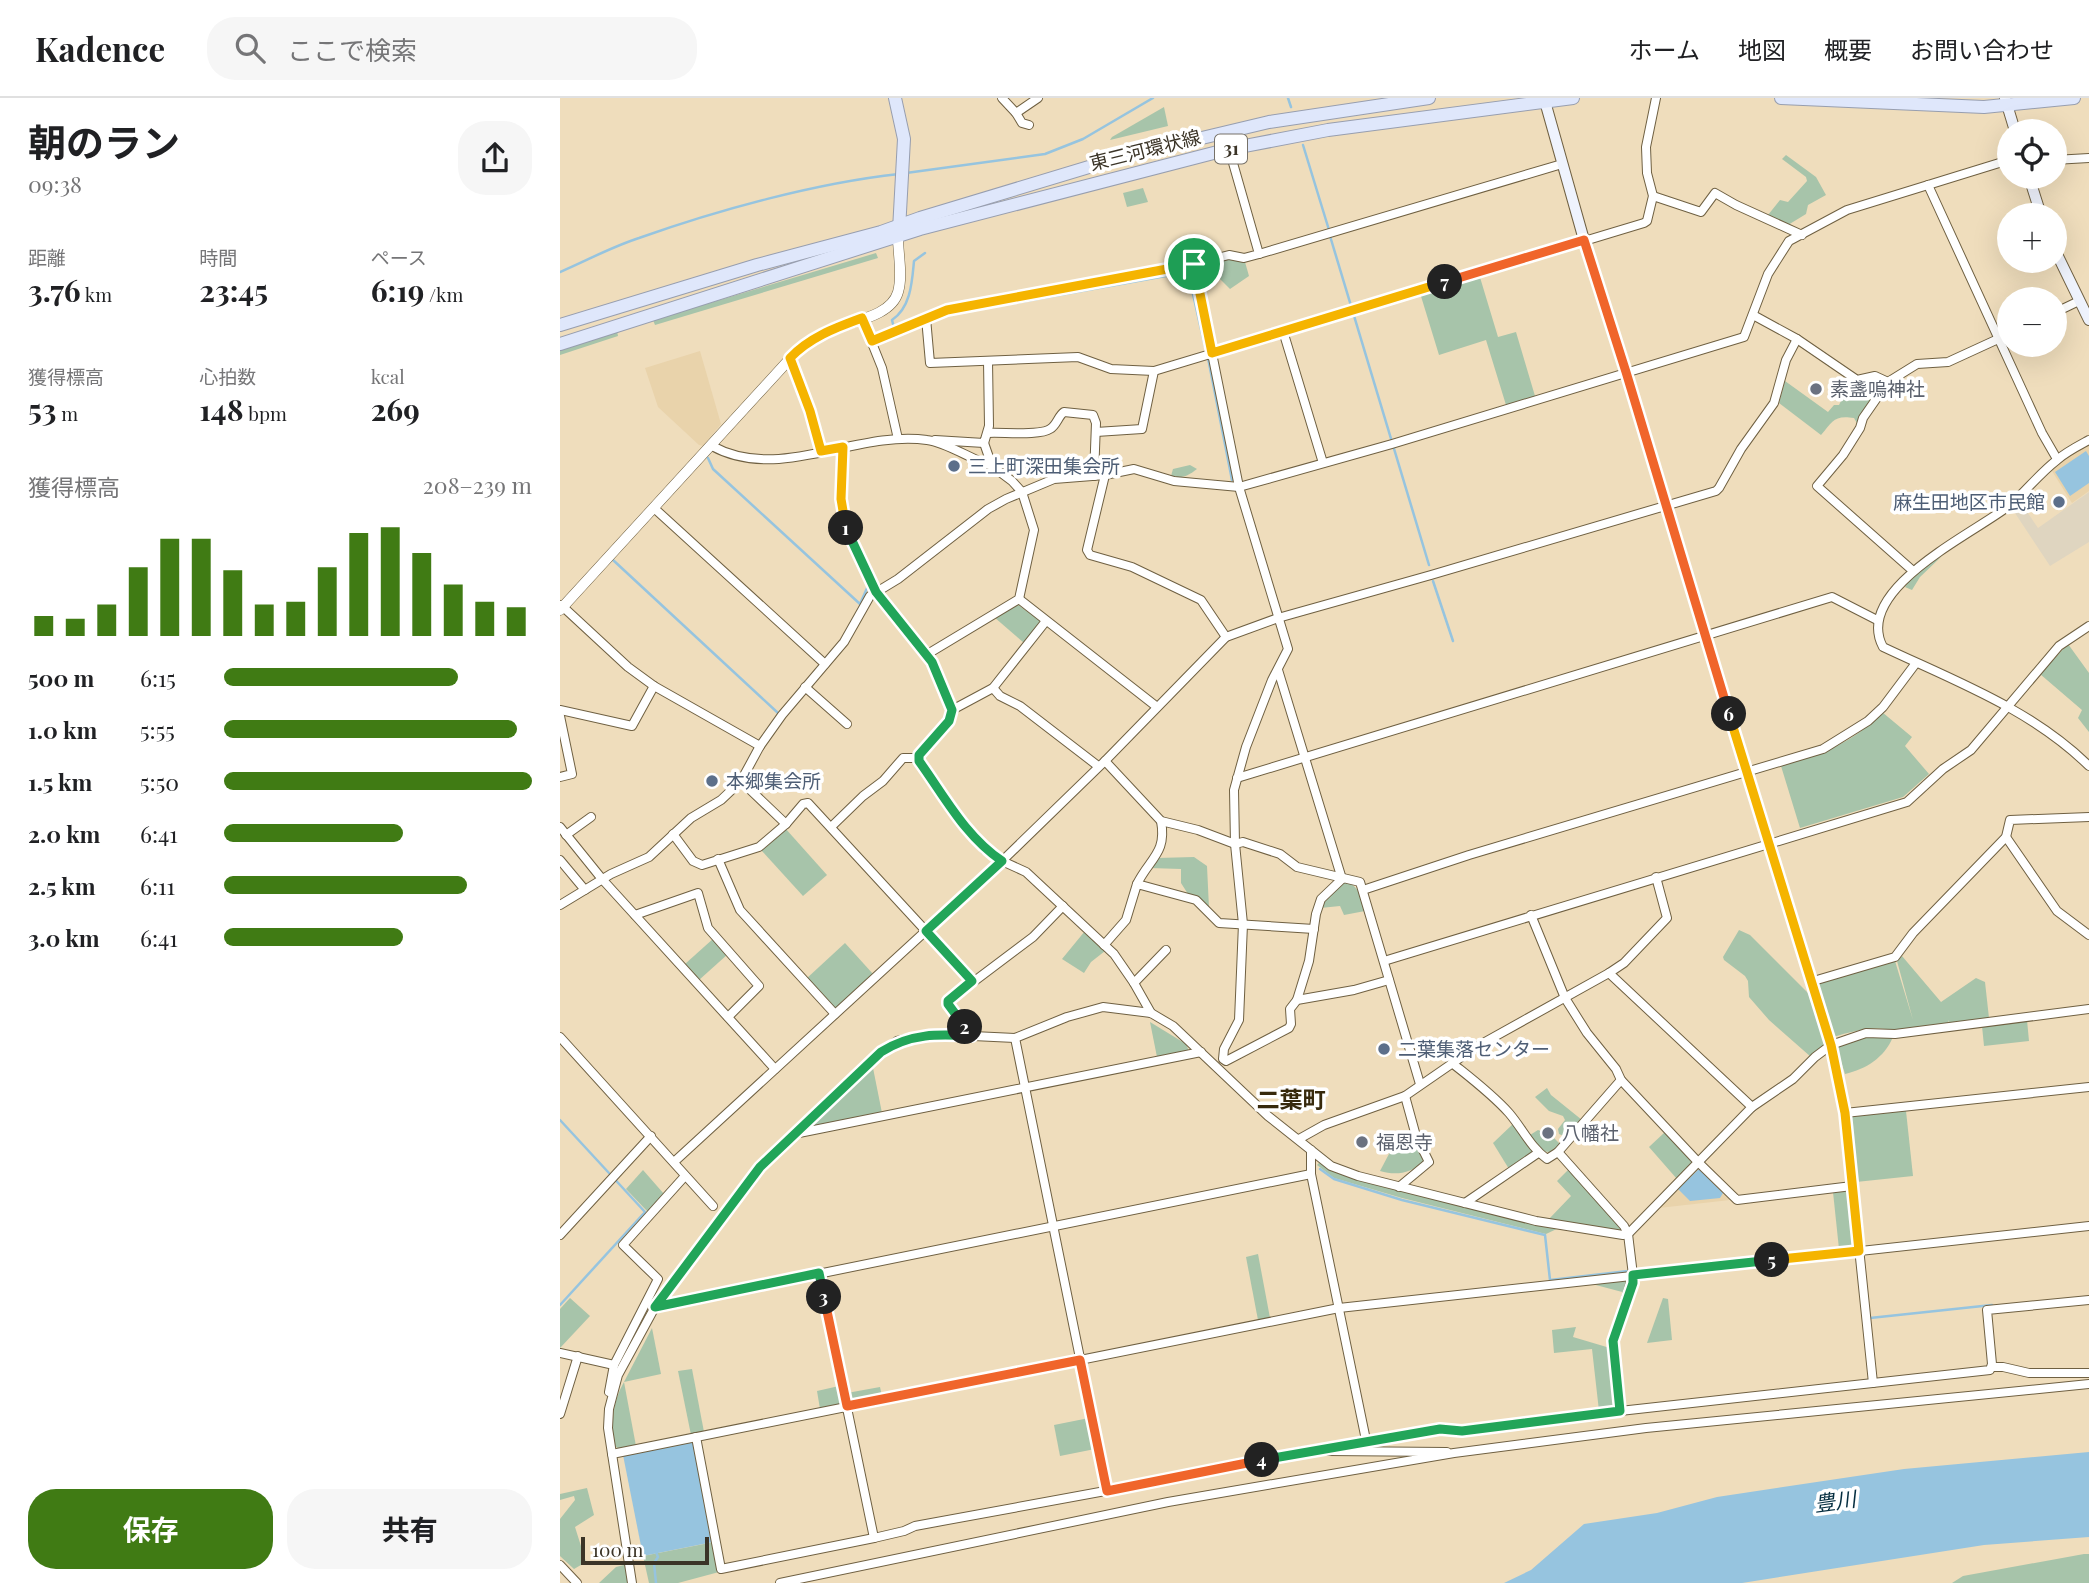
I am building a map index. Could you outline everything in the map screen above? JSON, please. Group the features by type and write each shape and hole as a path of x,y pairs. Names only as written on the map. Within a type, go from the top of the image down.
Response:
{"main road":[{"path":"895,98 904,139 899,231"},
{"name":"東三河環状線","path":"560,344 1109,161 1222,132 1288,119 1429,98"},
{"name":"東三河環状線","path":"560,325 757,265 881,232 920,229 1229,149 1328,130 1573,98"},
{"path":"1781,98 1984,107 2006,101 2074,98"},
{"path":"1544,100 1584,240 1626,372"},
{"path":"2006,101 2011,119"},
{"path":"2066,273 2089,320"}],"street":[{"path":"1002,98 1022,123 1029,125"},
{"path":"1016,113 1038,98"},
{"path":"926,318 930,363 1078,357 1111,369 1154,371 1644,223 1647,221 1653,196 1647,173 1646,147 1656,98"},
{"path":"1229,149 1259,254"},
{"path":"2067,159 2089,158"},
{"path":"872,341 947,310 1194,264 1229,255 1244,258 1562,164"},
{"path":"560,905 603,879 649,858 691,818 721,800 741,780 760,746 844,642 870,596 898,579 988,509 1054,479 1105,475 1135,469 1174,481 1239,487 1744,337 1768,274 1789,242 1847,210 1997,164"},
{"path":"1928,185 1997,334"},
{"path":"1653,196 1701,212 1715,193 1802,235"},
{"path":"760,746 654,686 628,667 561,607 712,446 790,358 813,338 885,309 895,299 900,278 899,231"},
{"path":"1194,264 1239,487 1288,649 1246,747 1233,802 1243,924 1238,1020 1224,1049 1223,1059 1226,1061 1289,1028 1290,1009 1297,1000 1309,961 1321,899 1342,878"},
{"path":"2067,307 2079,301"},
{"path":"1754,315 1797,339 1857,380 1875,376 1888,382"},
{"path":"862,318 890,398 898,439"},
{"path":"1283,331 1323,463"},
{"path":"674,1162 1002,861 1102,764 1226,637 1278,618 1719,488 1741,450 1774,404 1786,360 1797,339"},
{"path":"1912,570 1817,486 1843,455 1860,428 1863,418 1888,382 1917,364 1948,362 1997,339"},
{"path":"2008,357 2057,460"},
{"path":"790,358 810,411 821,451"},
{"path":"988,360 988,433 984,443 992,466"},
{"path":"1096,432 1142,429 1154,371"},
{"path":"1626,372 1746,774 1831,1045 1845,1113 1873,1382"},
{"path":"988,433 1045,432 1053,427 1064,412 1093,415 1096,432 1094,475"},
{"path":"712,446 737,457 757,460 898,439 984,443"},
{"path":"926,655 1019,599 1034,530 1022,492 1012,481 992,466 929,440"},
{"path":"2089,440 2057,460 2009,505 1912,570 1894,591 1877,620 1879,640 1883,647 2008,706 2068,746 2089,765"},
{"path":"843,447 841,499 844,522 876,592 938,671 952,710 949,721 918,758"},
{"path":"1105,475 1087,550 1090,555 1132,567 1201,600 1226,637"},
{"path":"654,508 825,664"},
{"path":"1237,778 1832,597 1877,620"},
{"path":"1019,599 1157,708"},
{"path":"952,710 993,688 1046,621"},
{"path":"1384,961 1907,802 1943,769 1971,750 2059,646 2089,626"},
{"path":"1363,890 1469,855 1823,750 1868,721 1883,707 1916,663"},
{"path":"1278,670 1342,878"},
{"path":"560,710 632,726 654,686"},
{"path":"805,687 847,724"},
{"path":"993,688 1000,696 1020,706 1102,764 1161,821 1198,830 1235,844 1244,842 1280,854 1297,867 1360,882 1420,1084"},
{"path":"560,716 572,775 560,777"},
{"path":"831,827 883,781 903,758 918,758"},
{"path":"918,758 966,829 984,849 1026,872 1114,954 1151,1013"},
{"path":"741,780 786,824"},
{"path":"673,834 687,855 698,864 759,847 786,824 803,804 808,803 972,981"},
{"path":"566,835 591,817"},
{"path":"1810,982 1895,957 1913,933 2006,837 2010,820 2089,817"},
{"path":"1104,945 1126,920 1137,884 1163,845 1161,821"},
{"path":"560,827 603,879 775,1069"},
{"path":"2006,837 2057,911 2089,934"},
{"path":"718,859 740,910 835,1014"},
{"path":"560,860 585,890"},
{"path":"1299,1139 1324,1125 1405,1096 1476,1046 1624,963 1667,918 1656,877"},
{"path":"1137,884 1196,900 1219,923 1314,929"},
{"path":"635,915 698,894 708,928 759,986 728,1017"},
{"path":"972,1036 948,1001 1033,937 1063,906"},
{"path":"1531,915 1565,998 1587,1033 1616,1069 1621,1080 1737,1200 1852,1186"},
{"path":"1134,983 1166,950"},
{"path":"1609,973 1752,1107"},
{"path":"1297,1000 1354,990 1389,980"},
{"path":"609,1409 618,1375 655,1307 760,1167 881,1052 897,1041 931,1034 1015,1038 1067,1017 1103,1007 1151,1013 1173,1026 1268,1116 1331,1166 1358,1177 1536,1221 1628,1234"},
{"path":"1628,1234 1752,1107 1793,1079 1831,1045 1866,1033 1895,1034 2089,1009"},
{"path":"560,1037 713,1206"},
{"path":"1015,1038 1107,1491"},
{"path":"796,1133 1201,1052"},
{"path":"1452,1063 1487,1090 1510,1114 1538,1153 1547,1159 1558,1152 1621,1080"},
{"path":"1845,1113 2089,1087"},
{"path":"1399,1187 1429,1162 1416,1136 1405,1096"},
{"path":"562,1228 651,1136"},
{"path":"1311,1150 1311,1174 1366,1440"},
{"path":"1558,1152 1624,1226 1628,1234 1633,1283 1613,1341 1620,1411"},
{"path":"1465,1203 1538,1153"},
{"path":"655,1307 1311,1174"},
{"path":"632,1583 612,1454 610,1381 614,1364 658,1279 623,1245 685,1176"},
{"path":"612,1454 1339,1308 2089,1226"},
{"path":"819,1273 874,1538"},
{"path":"1992,1367 1987,1310 2089,1300"},
{"path":"560,1353 614,1364"},
{"path":"560,1414 578,1356"},
{"path":"696,1437 721,1569 874,1538 904,1531 915,1525 1072,1495 1107,1491 1366,1440 1440,1429 1462,1431 1990,1370 1992,1367 2037,1374 2089,1373"},
{"path":"780,1583 1168,1502 1454,1453 1647,1428 2089,1384"},
{"path":"1314,1450 1454,1453"},
{"path":"560,1565 577,1583"}],"shaded area":[{"path":"700,351 721,424 703,446 658,407 645,368"},
{"path":"2089,444 2089,491 2072,503 2052,471 2061,461"},
{"path":"2089,492 2089,542 2050,566 2011,507 2019,500 2038,528"},
{"path":"1699,1167 1732,1199 1659,1208"}],"green space":[{"path":"1164,107 1168,126 1110,140 1112,137"},
{"path":"1786,155 1816,177 1826,195 1808,205 1806,214 1788,225 1768,215 1780,200 1788,202 1807,181 1806,177 1782,159"},
{"path":"1143,188 1148,202 1127,207 1123,193"},
{"path":"876,253 878,258 655,325 653,320"},
{"path":"1228,258 1245,262 1249,276 1230,289 1213,272 1222,260"},
{"path":"1479,274 1498,337 1516,332 1535,396 1506,405 1486,340 1439,355 1420,293"},
{"path":"617,331 618,336 560,355 560,350"},
{"path":"1785,381 1828,412 1834,405 1839,405 1843,397 1840,392 1845,383 1852,386 1856,382 1884,383 1858,425 1854,418 1838,418 1821,435 1779,403"},
{"path":"1190,465 1197,469 1185,476 1171,476 1173,469"},
{"path":"1942,556 1920,577 1912,590 1905,587 1915,573"},
{"path":"1017,604 1040,623 1024,643 994,617"},
{"path":"2068,644 2089,673 2089,732 2078,718 2082,710 2040,674"},
{"path":"1882,712 1912,737 1905,746 1929,774 1903,797 1800,828 1781,766 1848,740"},
{"path":"785,828 827,875 803,896 761,850"},
{"path":"1194,857 1207,866 1209,908 1188,894 1181,883 1181,869 1149,868 1157,858"},
{"path":"1345,882 1357,889 1365,911 1344,915 1340,906 1320,908 1322,903"},
{"path":"1739,930 1750,935 1814,999 1827,1040 1826,1045 1811,1057 1769,1020 1749,997 1745,976 1724,960 1723,957"},
{"path":"1085,931 1105,951 1091,962 1084,973 1062,959"},
{"path":"714,938 728,954 699,980 685,964"},
{"path":"845,943 873,974 834,1010 806,979"},
{"path":"1902,956 1941,1002 1976,978 1985,982 1989,1018 1950,1023 1948,1020 1949,1023 1896,1031 1864,1029 1833,1037 1816,983 1895,961 1913,1020 1897,961"},
{"path":"2027,1020 2029,1041 1984,1046 1982,1026"},
{"path":"1150,1022 1186,1044 1189,1051 1157,1057"},
{"path":"1867,1035 1893,1037 1885,1051 1874,1062 1845,1074 1836,1045"},
{"path":"872,1063 882,1113 805,1128"},
{"path":"1547,1088 1551,1095 1582,1120 1566,1137 1559,1134 1558,1129 1565,1120 1563,1116 1549,1111 1535,1097"},
{"path":"1906,1111 1913,1176 1856,1182 1849,1117"},
{"path":"1514,1123 1534,1152 1509,1169 1493,1143"},
{"path":"1538,1130 1551,1135 1560,1144 1550,1152 1540,1151 1530,1135"},
{"path":"1665,1132 1694,1163 1677,1179 1649,1147"},
{"path":"1413,1140 1424,1162 1403,1172 1380,1171 1390,1152"},
{"path":"1321,1161 1330,1169 1563,1226 1546,1234 1402,1198 1334,1178 1317,1165"},
{"path":"1569,1169 1623,1231 1549,1219 1571,1196 1557,1181"},
{"path":"643,1170 664,1194 648,1212 626,1189"},
{"path":"1849,1190 1855,1247 1839,1249 1833,1192"},
{"path":"1258,1254 1270,1318 1258,1320 1246,1257"},
{"path":"1630,1279 1626,1293 1592,1284"},
{"path":"570,1298 590,1316 560,1348 560,1309"},
{"path":"1663,1298 1668,1299 1672,1340 1647,1343"},
{"path":"1576,1327 1573,1337 1610,1348 1616,1409 1599,1411 1592,1349 1554,1353 1552,1330"},
{"path":"652,1328 661,1374 624,1382"},
{"path":"692,1369 704,1432 691,1435 678,1371"},
{"path":"624,1382 636,1446 620,1449 614,1446 613,1421 615,1405"},
{"path":"839,1386 843,1404 820,1409 817,1391"},
{"path":"880,1387 882,1396 849,1403 847,1393"},
{"path":"1089,1418 1095,1449 1060,1456 1054,1425"},
{"path":"587,1488 594,1515 575,1527 586,1562 574,1569 560,1556 560,1519 575,1500 574,1496 560,1500 560,1494"},
{"path":"714,1542 719,1572 678,1583 649,1583 643,1556"},
{"path":"2089,1554 2089,1583 1952,1583 1963,1576"},
{"path":"628,1564 630,1583 599,1583 616,1567"}],"water":[{"path":"2086,451 2089,456 2089,483 2070,496 2055,472"},
{"path":"1699,1169 1723,1193 1720,1198 1690,1201 1678,1189"},
{"path":"693,1441 713,1542 643,1556 623,1455"},
{"name":"豊川","path":"2089,1452 2089,1537 1984,1545 1742,1583 1504,1583 1531,1570 1584,1524 1657,1513 1717,1497 1904,1469"}],"waterway":[{"path":"906,173 1045,154 1083,139 1153,98"},
{"path":"1288,98 1291,107"},
{"path":"1303,145 1329,230"},
{"path":"560,272 629,242 734,208 834,184 899,174"},
{"path":"1330,236 1429,565"},
{"path":"893,324 892,320 907,301 914,261 925,253"},
{"path":"941,316 1188,272 1206,351"},
{"path":"1208,358 1232,480"},
{"path":"708,458 713,469 860,604 868,586"},
{"path":"613,560 778,713"},
{"path":"1433,581 1453,641"},
{"path":"560,1120 645,1212 560,1305"},
{"path":"1320,1169 1334,1179 1402,1200 1545,1235 1550,1280 1628,1271"},
{"path":"1870,1318 1992,1305"},
{"path":"656,1552 656,1583"}],"place":[{"name":"素盞嗚神社","path":"1816,389"},
{"name":"三上町深田集会所","path":"954,466"},
{"name":"麻生田地区市民館","path":"2059,502"},
{"name":"本郷集会所","path":"712,781"},
{"name":"二葉集落センター","path":"1384,1049"},
{"name":"八幡社","path":"1548,1133"},
{"name":"福恩寺","path":"1362,1142"}],"district":[{"name":"二葉町","path":"1291,1100"}],"route":[{"path":"1584,240 1831,1045 1845,1113 1859,1251 1633,1275 1633,1283 1612,1345 1620,1411 1462,1431 1440,1429 1366,1440 1107,1491 1080,1360 847,1406 819,1273 655,1307 760,1167 881,1052 897,1041 917,1036 972,1036 948,1001 972,981 926,931 1002,861 984,849 966,829 919,761 919,755 949,721 952,710 938,671 876,592 841,511 843,447 821,451 810,411 790,358 813,338 862,318 872,341 947,310 1194,264 1212,353 1584,240"}]}
